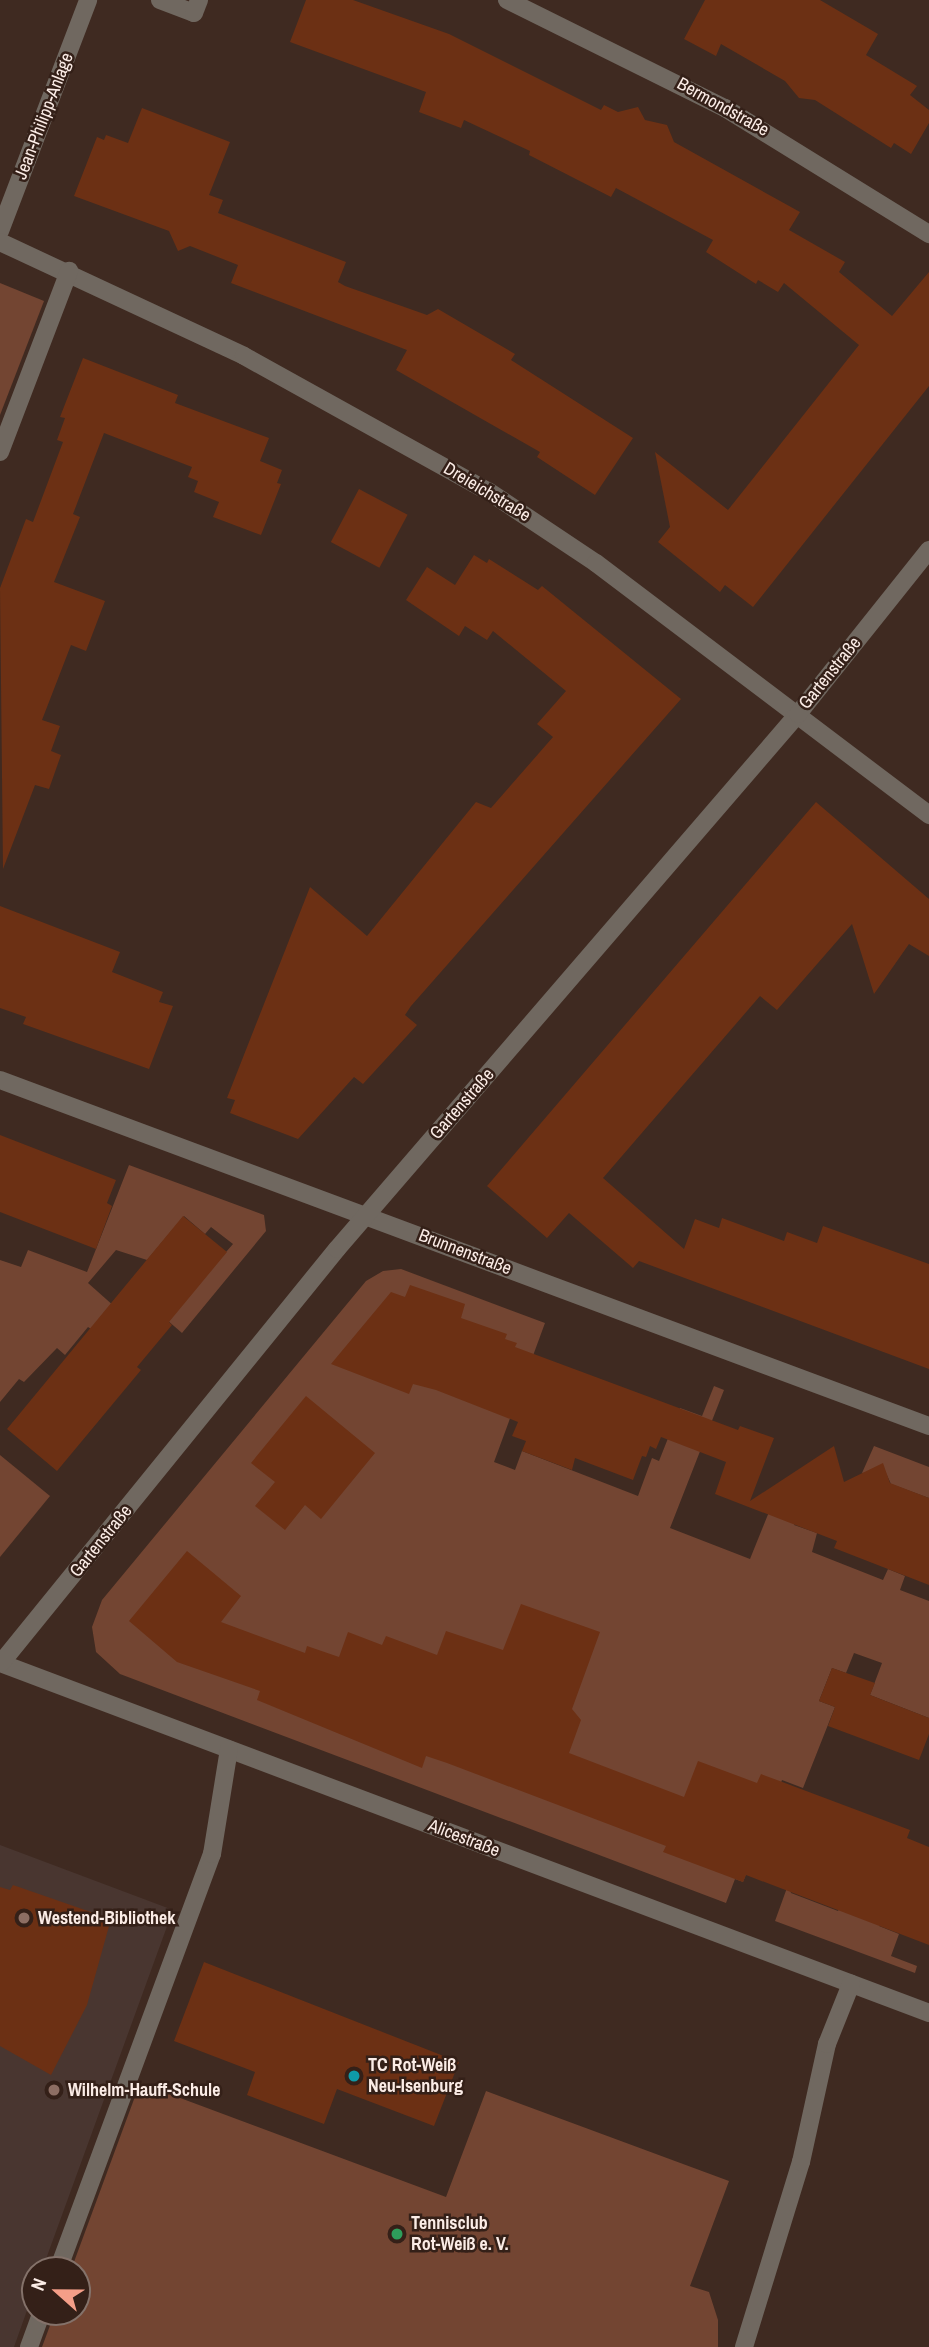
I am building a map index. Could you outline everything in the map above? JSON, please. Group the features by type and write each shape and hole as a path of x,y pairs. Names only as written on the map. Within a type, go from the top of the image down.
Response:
{"street":[{"name":"Jean-Philipp-Anlage","path":"0,232 88,0"},
{"path":"160,0 194,13 199,0"},
{"name":"Bermondstraße","path":"507,0 725,108 929,234"},
{"name":"Dreieichstraße","path":"0,242 69,271 316,394 488,491 551,531 929,815"},
{"path":"0,452 69,271"},
{"name":"Gartenstraße","path":"1,1663 366,1215 798,714 929,550"},
{"name":"Brunnenstraße","path":"0,1080 929,1426"},
{"name":"Alicestraße","path":"1,1663 929,2013"},
{"path":"63,2256 212,1854 229,1749"},
{"path":"744,2347 801,2162 827,2043 850,1984"},
{"path":"29,2347 37,2326"}],"shaded area":[{"path":"0,283 44,301 0,415"},
{"path":"129,1165 264,1215 266,1231 182,1333 167,1320 233,1244 211,1227 205,1234 184,1216 147,1260 116,1250 88,1283 115,1307 94,1331 88,1327 65,1355 57,1348 24,1382 19,1379 0,1402 0,1260 21,1267 28,1250 87,1272"},
{"path":"401,1269 545,1323 494,1462 515,1470 522,1451 638,1496 652,1458 659,1461 680,1408 702,1416 714,1386 724,1390 670,1528 750,1559 771,1507 797,1517 794,1525 817,1533 812,1552 883,1580 888,1569 905,1576 900,1590 929,1601 929,1718 870,1695 882,1663 854,1653 846,1673 832,1668 819,1701 835,1707 803,1788 782,1780 743,1882 735,1879 726,1903 120,1674 96,1652 92,1627 102,1600 366,1281 383,1271"},
{"path":"874,1446 929,1467 929,1498 891,1484 885,1471 862,1473"},
{"path":"0,1455 50,1496 0,1557"},
{"name":"Wilhelm-Hauff-Schule","path":"0,1845 173,1910 47,2256 21,2256 21,2326 14,2347 0,2347"},
{"path":"788,1885 791,1893 838,1911 841,1905 881,1920 879,1926 899,1934 891,1956 917,1966 915,1973 775,1921"},
{"name":"Tennisclub Rot-Weiß e. V.","path":"140,2083 446,2197 486,2091 729,2181 690,2286 709,2292 718,2320 718,2347 42,2347 50,2326 91,2326 91,2256 76,2256"}],"building":[{"path":"306,0 353,0 449,34 601,110 604,105 618,112 638,107 645,120 667,125 674,142 800,212 789,230 845,262 839,272 892,316 929,272 929,386 753,607 725,585 720,592 658,542 670,527 655,452 728,510 859,345 784,283 778,292 758,280 756,284 706,252 713,240 616,188 611,197 529,155 530,151 464,120 461,128 419,112 426,92 290,42"},
{"path":"705,0 820,0 878,34 866,55 917,86 910,95 929,110 929,123 911,154 894,143 891,148 815,100 799,98 785,81 721,44 716,56 684,39"},
{"path":"142,108 230,142 209,195 223,200 218,213 346,262 338,282 345,286 427,315 438,309 515,354 511,360 633,438 595,495 537,457 540,452 396,370 407,350 231,283 238,265 190,246 178,251 169,231 74,196 97,137 104,140 106,135 128,143"},
{"path":"83,358 178,395 175,403 269,438 260,461 282,470 277,483 281,484 261,535 213,517 219,502 194,492 198,481 188,477 192,467 104,433 73,514 80,517 54,582 105,601 86,651 71,645 42,720 60,726 51,751 61,755 49,789 35,785 3,869 0,588 26,519 33,522 63,442 57,440 65,418 60,417"},
{"path":"359,489 408,515 379,568 331,542"},
{"path":"474,555 487,563 489,559 538,590 542,586 681,699 411,1006 405,1015 417,1025 363,1084 354,1077 298,1139 230,1113 235,1100 227,1098 310,887 367,936 476,802 491,808 553,737 537,724 566,691 493,631 487,640 465,626 459,636 406,600 427,567 455,585"},
{"path":"816,802 929,899 929,956 909,944 874,994 852,924 777,1010 760,996 603,1178 684,1249 695,1219 719,1228 722,1218 784,1241 787,1232 817,1243 823,1226 929,1264 929,1369 639,1261 633,1268 569,1213 547,1238 487,1186"},
{"path":"0,906 120,952 112,972 163,992 159,1002 173,1006 149,1069 23,1024 26,1017 0,1008"},
{"path":"0,1135 116,1180 107,1203 112,1206 96,1249 0,1212"},
{"path":"183,1216 227,1252 169,1322 172,1325 137,1367 141,1370 57,1471 7,1429"},
{"path":"410,1285 465,1304 461,1318 507,1334 505,1339 517,1343 515,1347 738,1430 740,1426 774,1438 750,1501 834,1446 844,1482 883,1463 890,1483 929,1498 929,1585 834,1548 837,1541 715,1494 726,1462 661,1437 656,1449 650,1446 646,1457 642,1456 633,1480 575,1458 572,1470 522,1451 526,1441 512,1436 518,1422 436,1390 413,1384 409,1394 331,1364 391,1292 405,1297"},
{"path":"306,1396 375,1453 321,1519 305,1505 285,1530 255,1506 275,1482 251,1463"},
{"path":"187,1551 241,1596 221,1622 305,1653 307,1646 339,1657 348,1632 382,1645 386,1636 437,1655 446,1631 503,1650 521,1604 600,1632 572,1709 581,1720 569,1753 684,1797 698,1761 757,1783 761,1774 910,1830 907,1838 929,1847 929,1945 746,1875 743,1882 663,1852 666,1846 447,1763 426,1756 422,1768 257,1700 260,1691 177,1662 129,1621"},
{"path":"832,1668 875,1683 870,1695 929,1718 929,1734 919,1760 828,1726 835,1707 819,1701"},
{"path":"13,1885 111,1919 87,2005 51,2075 0,2046 0,1887 10,1890"},
{"name":"TC Rot-Weiß Neu-Isenburg","path":"204,1962 459,2062 434,2126 337,2089 324,2124 247,2095 255,2072 174,2041"}],"place":[{"name":"Westend-Bibliothek","path":"24,1918"},
{"name":"TC Rot-Weiß Neu-Isenburg","path":"354,2076"},
{"name":"Wilhelm-Hauff-Schule","path":"54,2090"},
{"name":"Tennisclub Rot-Weiß e. V.","path":"397,2234"}]}
